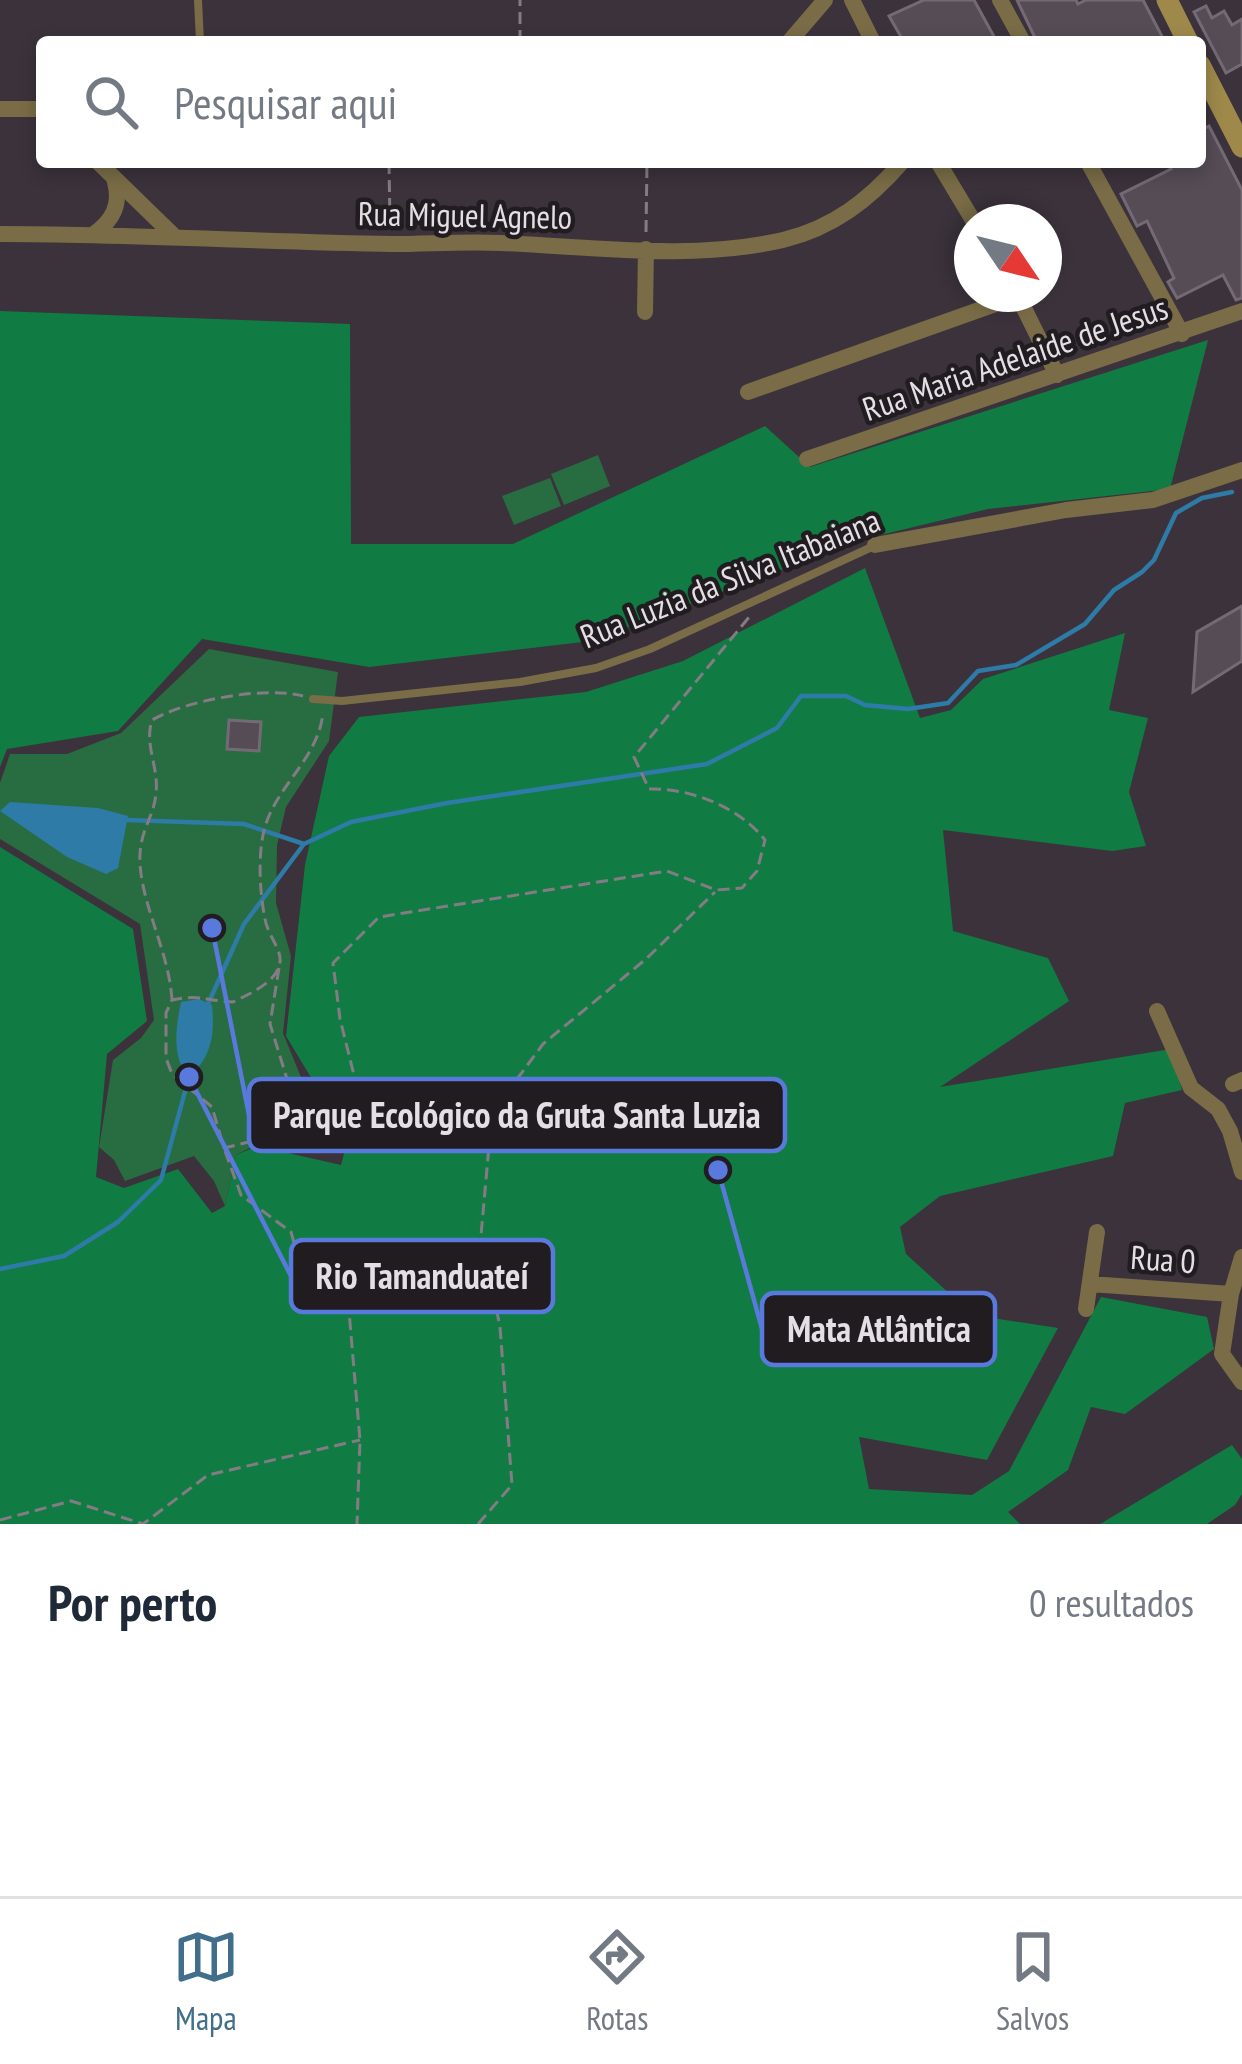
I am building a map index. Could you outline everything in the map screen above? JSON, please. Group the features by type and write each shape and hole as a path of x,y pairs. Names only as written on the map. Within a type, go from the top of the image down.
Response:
{"street":[{"path":"794,36 825,0"},
{"path":"852,0 870,36"},
{"path":"1000,0 1020,36"},
{"path":"1167,0 1185,36"},
{"path":"1206,77 1242,147"},
{"path":"0,110 36,109"},
{"path":"103,168 172,235"},
{"name":"Rua Miguel Agnelo","path":"0,234 391,244 496,242 690,252 784,240 829,224 857,207 896,168"},
{"path":"942,168 963,204"},
{"path":"1091,168 1182,334"},
{"path":"94,234 114,213 115,181"},
{"path":"645,312 646,249"},
{"name":"Rua Maria Adelaide de Jesus","path":"806,460 1242,311"},
{"path":"748,392 971,312"},
{"path":"1026,312 1058,376"},
{"name":"Rua Luzia da Silva Itabaiana","path":"875,545 1066,509 1153,500 1242,470"},
{"path":"1157,1011 1186,1079 1218,1109 1230,1131 1242,1172"},
{"name":"Rua 0","path":"1086,1309 1097,1232"},
{"path":"1242,1257 1222,1354 1242,1382"},
{"name":"Rua 0","path":"1090,1284 1232,1294"}],"lane":[{"path":"198,0 200,36"},
{"name":"Rua Luzia da Silva Itabaiana","path":"314,699 342,701 520,682 596,668 650,649 875,545"}],"path":[{"path":"520,0 520,36"},
{"path":"389,168 391,244"},
{"path":"646,249 647,168"},
{"path":"223,1144 224,1148 274,1136 305,1138 336,1122 357,1087 340,1019 333,963 379,917 667,872 716,890 742,888 757,871 765,840 749,820 678,788 650,789 634,757 767,596"},
{"path":"336,1122 316,1098 298,1092 287,1079 270,1024 282,958 263,894 263,836 274,800 318,736 323,711 314,699 273,690 196,704 152,720 147,734 156,798 143,825 140,866 168,970 172,1000 166,1013 166,1058 172,1074 212,1107 241,1195 291,1232 297,1253 349,1311 361,1440 357,1524"},
{"path":"478,1524 512,1485 500,1327 481,1235 492,1113 543,1044 646,959 716,890"},
{"path":"172,1000 205,995 216,1000 240,998 279,968"},
{"path":"0,1520 71,1501 143,1524 208,1475 361,1440"}],"green space":[{"path":"0,311 350,324 351,544 513,544 765,426 810,467 1208,340 1170,489 988,509 864,539 591,641 369,667 202,639 118,731 7,749 0,767"},
{"path":"598,455 610,486 564,505 551,474"},
{"path":"550,478 561,506 514,525 502,496"},
{"path":"865,568 920,718 951,710 983,679 1125,633 1109,710 1148,718 1129,792 1146,846 1112,851 943,830 953,931 1048,958 1069,1001 940,1087 1171,1049 1182,1090 1125,1103 1113,1156 940,1196 900,1227 906,1254 973,1315 1058,1328 987,1460 859,1437 869,1489 972,1495 1009,1471 1101,1297 1207,1317 1214,1349 1125,1414 1091,1407 1068,1470 1008,1512 1020,1524 0,1524 0,847 133,929 147,1021 107,1054 96,1177 124,1188 178,1169 212,1213 225,1206 236,1155 257,1146 341,1165 356,1109 310,1076 286,1036 305,865 329,756 359,717 586,692 683,661"},
{"path":"209,649 338,672 329,741 286,807 277,845 276,903 291,956 283,1033 301,1077 350,1109 335,1133 322,1125 285,1130 236,1155 225,1206 214,1181 194,1156 125,1181 114,1160 99,1147 113,1060 141,1038 154,1020 140,924 0,839 0,783 10,754 67,754 121,733"},
{"path":"1232,1445 1242,1459 1242,1494 1235,1505 1207,1524 1100,1524"}],"water":[{"path":"10,802 98,808 128,816 118,868 106,874 67,857 0,811"},
{"path":"199,999 212,1005 212,1035 203,1061 189,1077 177,1051 178,1021 181,1002"}],"building":[{"path":"924,0 974,0 994,36 901,36 889,16"},
{"path":"1017,0 1076,0 1078,4 1143,0 1162,36 1034,36"},
{"path":"1206,6 1212,18 1224,11 1232,25 1242,19 1242,64 1226,73 1194,12"},
{"path":"1206,128 1242,190 1242,298 1236,300 1223,275 1177,298 1168,282 1174,278 1147,221 1137,226 1121,194 1170,168 1206,168"},
{"path":"1242,606 1242,661 1193,692 1197,632"},
{"path":"229,720 261,722 259,751 227,749"}],"waterway":[{"path":"208,1004 244,924 304,844 351,822 707,764 777,728 801,696 846,696 865,705 908,709 948,703 978,671 1016,665 1085,624 1114,590 1154,560 1176,513 1202,498 1232,492"},
{"path":"127,820 244,824 304,844"},
{"path":"0,1269 64,1256 118,1222 161,1180 190,1073"}],"place":[{"name":"Parque Ecológico da Gruta Santa Luzia","path":"212,928"},
{"name":"Rio Tamanduateí","path":"189,1077"},
{"name":"Mata Atlântica","path":"718,1170"}]}
